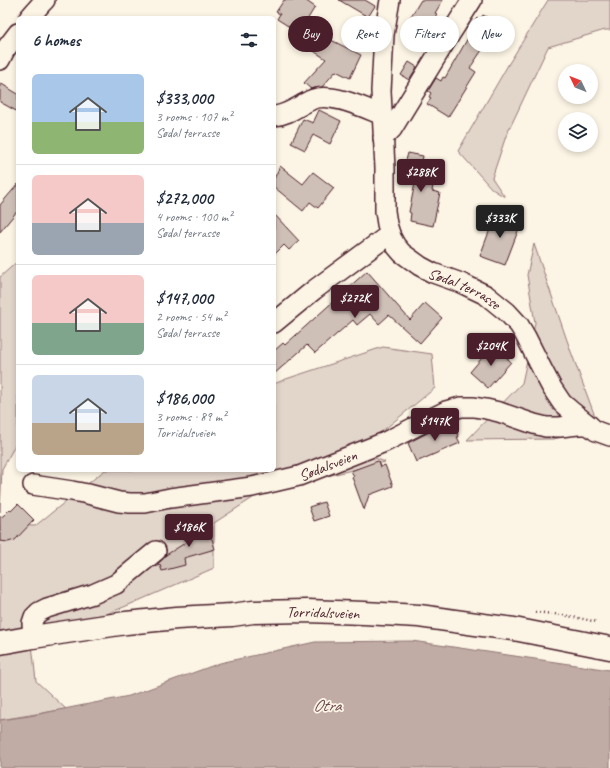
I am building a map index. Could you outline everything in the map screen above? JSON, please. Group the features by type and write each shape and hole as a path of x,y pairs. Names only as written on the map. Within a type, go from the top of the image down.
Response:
{"main road":[{"name":"Torridalsveien","path":"0,643 126,623 253,612 307,611 426,617 514,629 610,648"}],"street":[{"path":"31,16 45,0"},
{"name":"Sødal terrasse","path":"390,0 384,35 381,91 385,168 385,211 390,234 396,246 402,253 420,266 486,295 507,312 526,337 552,388 562,403 589,425"},
{"path":"383,138 392,129 472,0"},
{"path":"0,60 5,50 16,36"},
{"path":"276,116 286,114 312,99 324,98 350,102 382,116"},
{"path":"276,321 314,290 390,234"},
{"name":"Sødalsveien","path":"33,485 83,493 119,502 130,503 145,503 170,498 252,487 299,476 385,442 446,411 461,407 486,409 546,427 589,425"},
{"path":"589,425 596,431 610,436"},
{"path":"33,637 32,622 34,617 39,612 47,608 93,594 116,584 156,551"}],"shaded area":[{"path":"548,0 610,0 610,30 605,30 548,47 506,136 492,178 505,197 492,189 458,151"},
{"path":"534,244 600,430 553,439 467,440 522,383 535,323 527,275"},
{"path":"16,263 16,444 2,469 0,512 0,277"},
{"path":"383,347 432,354 435,388 358,451 385,462 262,492 214,523 214,568 124,607 32,644 36,681 66,709 0,720 0,525 35,526 102,472 276,472 276,383"}],"water":[{"name":"Otra","path":"412,641 610,670 610,768 0,768 0,720 29,716 129,696 220,663 315,642"}],"building":[{"path":"284,0 305,0 315,7 309,16 288,16 288,26 277,19 280,14 276,12"},
{"path":"339,0 365,0 375,6 369,16"},
{"path":"421,0 443,0 435,13 437,14 436,16 411,16"},
{"path":"467,40 467,52 481,52 470,68 476,72 448,117 427,104 431,98 429,97 431,93 428,91 436,78 441,81 443,77 445,78"},
{"path":"333,41 341,45 341,52 355,52 361,55 350,78 336,71 322,87 311,89 304,83 326,59 315,52 333,52"},
{"path":"409,62 417,67 409,80 401,75"},
{"path":"0,83 16,93 16,111 0,102"},
{"path":"319,110 341,121 330,144 313,135 305,150 291,143 303,119 313,123"},
{"path":"408,153 423,156 419,177 434,180 432,191 440,193 433,226 410,221 411,213 409,212 416,178 402,175"},
{"path":"280,166 303,184 313,172 334,188 318,208 310,202 303,211 276,189 276,175"},
{"path":"16,186 16,212 0,232 0,205"},
{"path":"496,213 521,223 505,265 480,256"},
{"path":"276,216 299,241 289,250 284,245 276,253"},
{"path":"367,271 410,320 425,303 442,318 420,343 389,315 379,324 370,314 357,325 353,320 315,353 307,345 276,372 276,349 283,343 285,345"},
{"path":"493,345 511,362 488,388 470,372"},
{"path":"450,421 451,423 453,422 460,443 416,462 408,443"},
{"path":"378,461 380,467 385,465 393,486 369,495 364,510 352,477 354,476 351,471"},
{"path":"324,502 329,516 314,521 309,507"},
{"path":"18,504 34,520 15,540 8,542 0,541 0,517 10,509 11,511"},
{"path":"208,526 215,549 184,558 185,565 162,571 160,565 154,567 166,555 185,543 182,534"}]}
